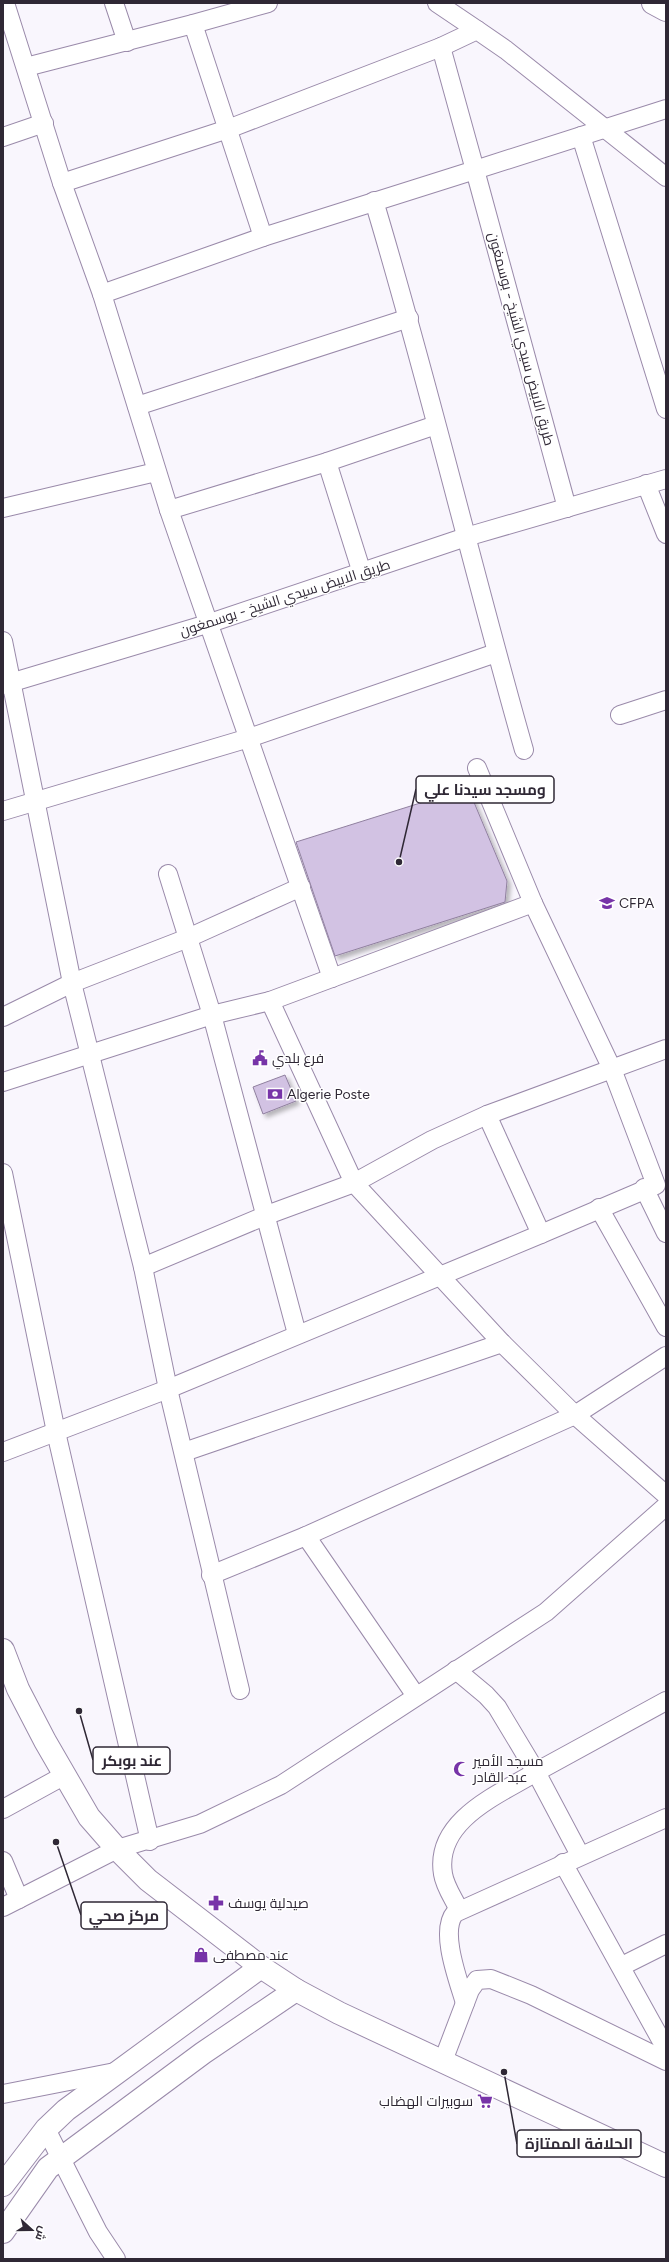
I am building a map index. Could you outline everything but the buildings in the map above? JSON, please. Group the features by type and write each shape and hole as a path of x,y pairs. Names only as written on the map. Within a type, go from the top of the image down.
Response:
{"main road":[{"path":"653,3 666,10"},
{"path":"3,1650 18,1689 89,1817 117,1849 148,1880 296,1990 339,2014 443,2061 666,2166"},
{"path":"3,2185 46,2129 66,2110 115,2072 262,1966"},
{"path":"3,2232 48,2168 203,2052 296,1990"},
{"path":"183,2023 203,2052"}],"street":[{"path":"5,3 44,122 62,183 102,294 156,472 207,624 249,738 332,978"},
{"path":"114,3 126,42"},
{"path":"26,67 126,42 268,3"},
{"path":"437,3 506,50 607,129 666,178"},
{"path":"193,24 263,237"},
{"path":"62,183 228,129 441,47 477,30"},
{"name":"طريق الابيض سيدي الشيخ - بوسمغون","path":"441,47 567,508"},
{"path":"102,294 263,237 607,129 666,109"},
{"path":"3,137 44,122"},
{"path":"581,136 666,409"},
{"path":"374,201 409,318 496,653 524,750"},
{"path":"137,406 409,318"},
{"path":"169,510 327,462 436,425"},
{"path":"327,462 362,574"},
{"path":"3,508 156,472"},
{"name":"طريق الابيض سيدي الشيخ - بوسمغون","path":"8,683 207,624 362,574 466,537 666,479"},
{"path":"646,484 666,534"},
{"path":"3,641 8,683 36,801 72,983 143,1267 168,1389 184,1452 211,1575 240,1690"},
{"path":"3,811 249,738 496,653"},
{"path":"620,715 666,700"},
{"path":"477,768 533,903 612,1069 655,1184 666,1233"},
{"path":"168,874 212,1016 267,1215 297,1334"},
{"path":"3,1017 72,983 188,938 301,887"},
{"path":"3,1082 212,1016 270,1001 533,903"},
{"path":"270,1001 354,1183 438,1276 502,1343 575,1415 666,1495"},
{"path":"143,1267 267,1215 354,1183 432,1140 487,1115 666,1049"},
{"path":"487,1115 541,1234"},
{"path":"3,1172 56,1432 150,1841"},
{"path":"3,1452 168,1389 297,1334 541,1234 655,1184"},
{"path":"599,1208 666,1327"},
{"path":"184,1452 502,1343"},
{"path":"211,1575 306,1536 575,1415 666,1356"},
{"path":"3,1907 117,1849 150,1841 200,1824 281,1785 546,1612 666,1506"},
{"path":"306,1536 416,1696"},
{"path":"456,1670 498,1707 536,1772 580,1855"},
{"path":"460,1910 443,1874 446,1849 453,1831 472,1811 536,1772 666,1701"},
{"path":"3,1809 65,1775"},
{"path":"465,2003 448,1936 450,1920 460,1910 580,1855 666,1818"},
{"path":"3,1861 19,1899"},
{"path":"563,1863 622,1966 666,2049"},
{"path":"622,1966 666,1944"},
{"path":"443,2061 470,1990 477,1980 491,1979 531,1995 666,2061"},
{"path":"3,2094 115,2072"},
{"path":"46,2129 62,2158 98,2232 116,2259"}],"place":[{"name":"ومسجد سيدنا علي","path":"399,862"},
{"name":"CFPA","path":"607,903"},
{"name":"فرع بلدي","path":"260,1058"},
{"name":"Algerie Poste","path":"275,1094"},
{"name":"عند بوبكر","path":"79,1711"},
{"name":"مسجد الأمير عبد القادر","path":"461,1769"},
{"name":"مركز صحي","path":"56,1842"},
{"name":"صيدلية يوسف","path":"216,1903"},
{"name":"عند مصطفى","path":"201,1955"},
{"name":"الحلافة الممتازة","path":"504,2072"},
{"name":"سوبيرات الهضاب","path":"485,2101"}]}
